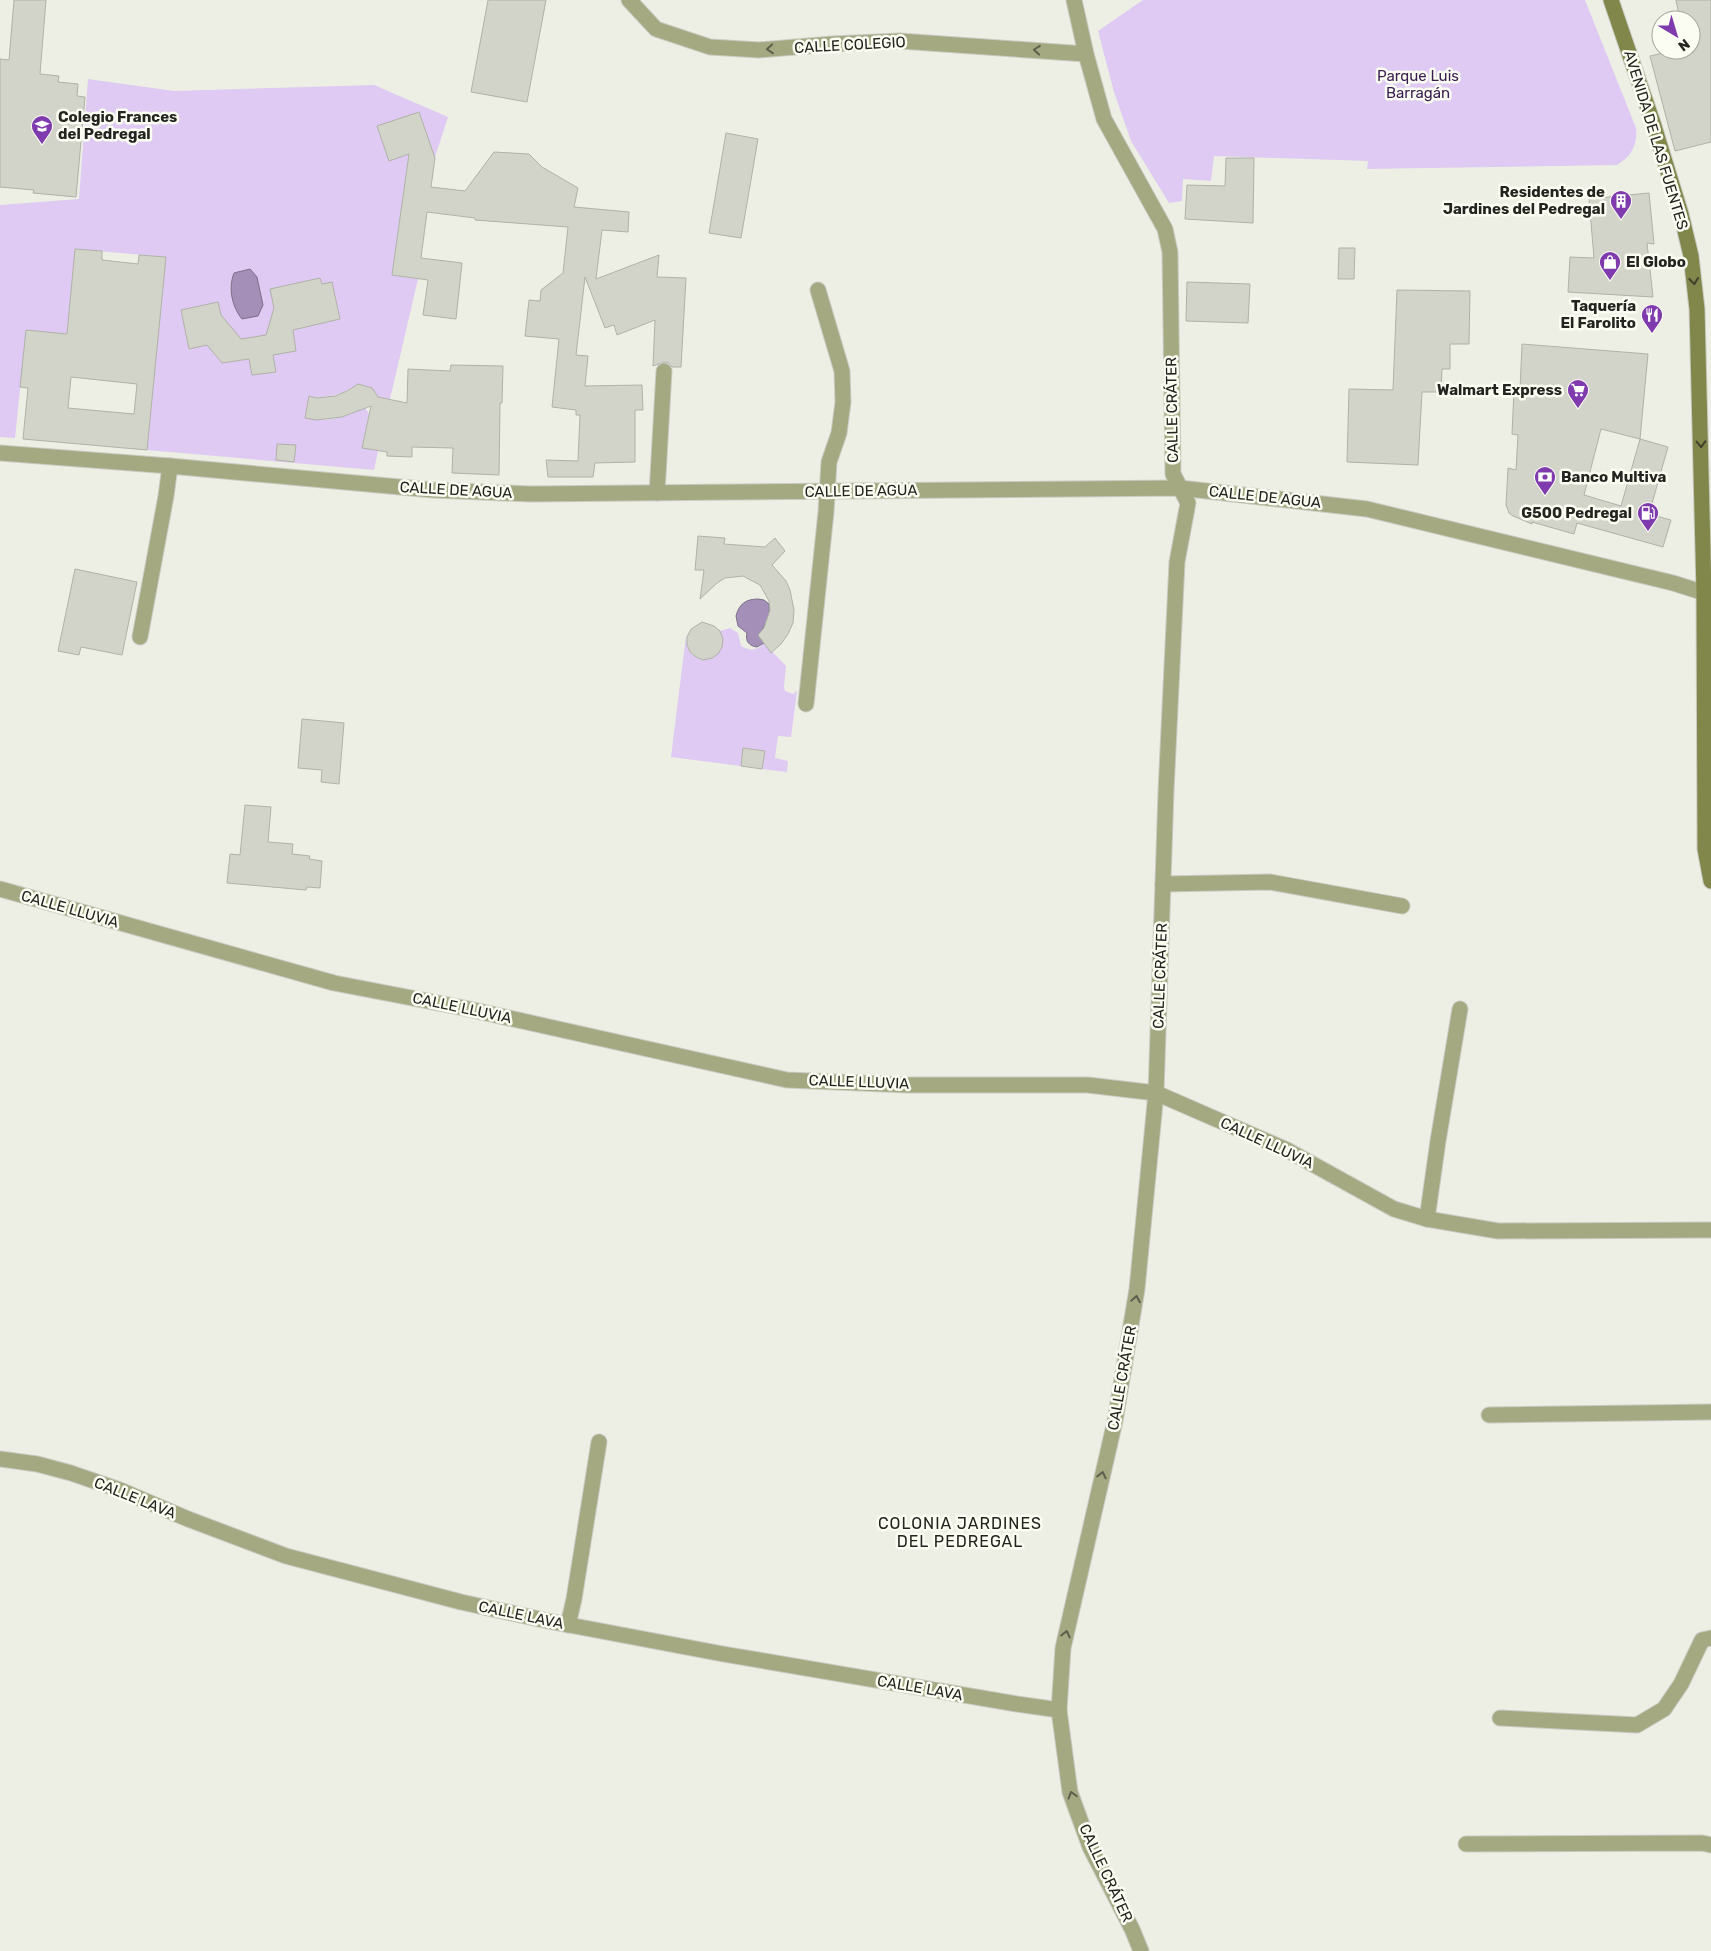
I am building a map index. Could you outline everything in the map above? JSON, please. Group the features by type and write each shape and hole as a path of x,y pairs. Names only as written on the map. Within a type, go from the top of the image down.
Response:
{"street":[{"name":"CALLE COLEGIO","path":"629,0 656,29 710,47 759,50 900,41 1086,54"},
{"name":"CALLE CRÁTER","path":"1074,0 1086,54 1104,119 1165,229 1170,252 1173,474 1188,503 1178,562 1163,884 1156,1092 1137,1289 1115,1421 1063,1648 1059,1710 1070,1792 1090,1847 1132,1929 1141,1951"},
{"name":"AVENIDA DE LAS FUENTES","path":"1611,0 1671,178 1691,256 1697,309 1708,594 1706,849 1711,881"},
{"path":"806,704 829,462 835,448 842,418 843,387 842,371 818,290"},
{"path":"657,493 664,371"},
{"name":"CALLE DE AGUA","path":"0,454 170,466 433,490 530,494 1180,488 1367,509 1673,583 1708,594"},
{"path":"140,637 170,466"},
{"path":"1163,884 1270,882 1402,906"},
{"name":"CALLE LLUVIA","path":"0,889 334,983 464,1008 786,1080 908,1085 1088,1086 1156,1092 1287,1150 1394,1209 1427,1219 1498,1231 1711,1230"},
{"path":"1427,1219 1460,1009"},
{"path":"1489,1415 1711,1412"},
{"path":"568,1625 574,1599 599,1442"},
{"name":"CALLE LAVA","path":"0,1459 37,1464 71,1473 120,1490 188,1519 286,1556 461,1602 568,1625 723,1654 1059,1710"},
{"path":"1500,1718 1637,1725 1664,1709 1681,1684 1702,1640 1711,1638"},
{"path":"1466,1844 1702,1843 1711,1845"}],"green space":[{"name":"Parque Luis Barragán","path":"1143,0 1585,0 1636,128 1635,145 1630,154 1617,165 1367,169 1368,161 1214,156 1211,181 1183,179 1182,201 1169,203 1131,141 1114,92 1098,31"},
{"path":"88,79 174,91 374,85 448,117 435,157 410,154 431,147 419,112 377,126 389,161 409,154 392,275 418,279 390,399 378,397 372,388 358,384 334,395 309,397 305,418 321,420 343,417 364,406 369,414 362,447 378,451 374,470 147,450 166,257 76,249 67,334 26,331 15,438 0,437 0,205 79,199"},
{"path":"730,628 738,633 741,646 744,648 756,649 764,643 786,666 785,691 793,694 797,691 791,737 778,736 775,758 788,761 787,772 762,769 765,751 744,748 741,766 671,757 686,636 687,646 695,657 707,659 718,653 721,647 720,631"}],"shaded area":[{"path":"250,269 257,277 263,305 258,316 242,319 233,303 231,285 234,273"},
{"path":"758,599 764,600 769,604 769,613 767,621 758,635 764,643 757,647 748,643 747,633 738,626 736,616 739,608 744,603"}],"building":[{"path":"14,0 46,0 40,74 59,76 58,82 78,84 77,96 85,97 76,197 33,193 34,190 0,187 0,59 9,60"},
{"path":"488,0 546,0 527,102 471,92"},
{"path":"1676,0 1711,0 1711,142 1675,151 1651,60 1701,60 1701,10 1678,10"},
{"path":"419,112 435,158 431,187 465,191 494,152 529,154 542,167 578,188 574,207 629,212 628,232 602,230 596,279 659,255 657,277 686,278 681,367 672,367 669,363 664,362 653,366 655,320 617,335 614,325 605,328 585,277 576,355 588,356 585,386 642,385 643,410 635,410 635,462 595,463 593,477 548,477 546,460 578,461 580,415 576,415 576,410 552,407 559,339 525,336 529,300 540,301 541,290 563,273 568,227 475,220 475,218 427,212 421,258 462,263 456,319 423,315 428,280 392,275 409,154 389,161 377,126"},
{"path":"726,133 758,139 741,238 709,233"},
{"path":"1226,158 1254,158 1253,223 1185,219 1187,185 1225,186"},
{"path":"1649,193 1654,244 1647,243 1653,297 1568,292 1570,257 1594,258 1589,199"},
{"path":"1339,248 1355,248 1354,279 1338,279"},
{"path":"75,249 102,251 102,260 138,264 139,255 166,257 147,450 23,439 28,388 20,387 26,330 67,334","holes":["71,377 137,384 134,414 68,408"]},
{"path":"320,278 322,284 332,282 340,319 293,330 296,351 273,355 276,372 252,375 249,359 222,363 207,345 189,349 181,310 218,302 221,315 241,339 266,335 274,308 270,289"},
{"path":"1187,282 1250,284 1248,323 1186,321"},
{"path":"1397,290 1470,291 1469,344 1450,344 1450,369 1442,369 1441,392 1422,392 1418,465 1347,462 1349,389 1393,390"},
{"name":"Walmart Express","path":"1522,344 1648,354 1640,439 1668,447 1649,514 1671,520 1663,547 1577,523 1574,534 1532,522 1532,524 1509,513 1506,505 1508,468 1516,470 1518,435 1512,434 1514,390 1520,390","holes":["1601,429 1640,439 1621,506 1584,495"]},
{"path":"451,365 503,366 502,403 500,403 499,475 452,473 453,448 412,447 412,457 387,456 387,452 362,448 371,406 342,417 316,420 305,418 309,396 317,398 335,396 358,384 372,388 378,397 407,403 408,369 450,371"},
{"path":"277,444 296,445 294,462 276,460"},
{"path":"698,536 725,538 724,544 765,547 775,538 785,551 772,565 786,581 790,590 794,610 793,623 781,644 771,653 758,635 764,628 770,610 769,601 760,585 743,576 725,578 700,599 704,570 695,570"},
{"path":"75,569 137,582 122,655 81,647 79,655 58,651"},
{"path":"702,622 714,626 720,631 723,639 722,647 718,654 703,660 690,652 687,645 687,637 691,629"},
{"path":"302,719 344,723 339,784 321,782 322,770 298,768"},
{"path":"743,748 765,751 762,769 741,766"},
{"path":"245,805 271,807 268,842 293,844 292,854 310,856 309,859 322,861 320,888 307,887 306,890 227,883 230,854 240,855"}],"place":[{"name":"Colegio Frances del Pedregal","path":"42,145"},
{"name":"Residentes de Jardines del Pedregal","path":"1621,220"},
{"name":"El Globo","path":"1610,281"},
{"name":"Taquería El Farolito","path":"1652,334"},
{"name":"Walmart Express","path":"1578,409"},
{"name":"Banco Multiva","path":"1545,496"},
{"name":"G500 Pedregal","path":"1648,532"}],"district":[{"name":"COLONIA JARDINES DEL PEDREGAL","path":"960,1532"}]}
